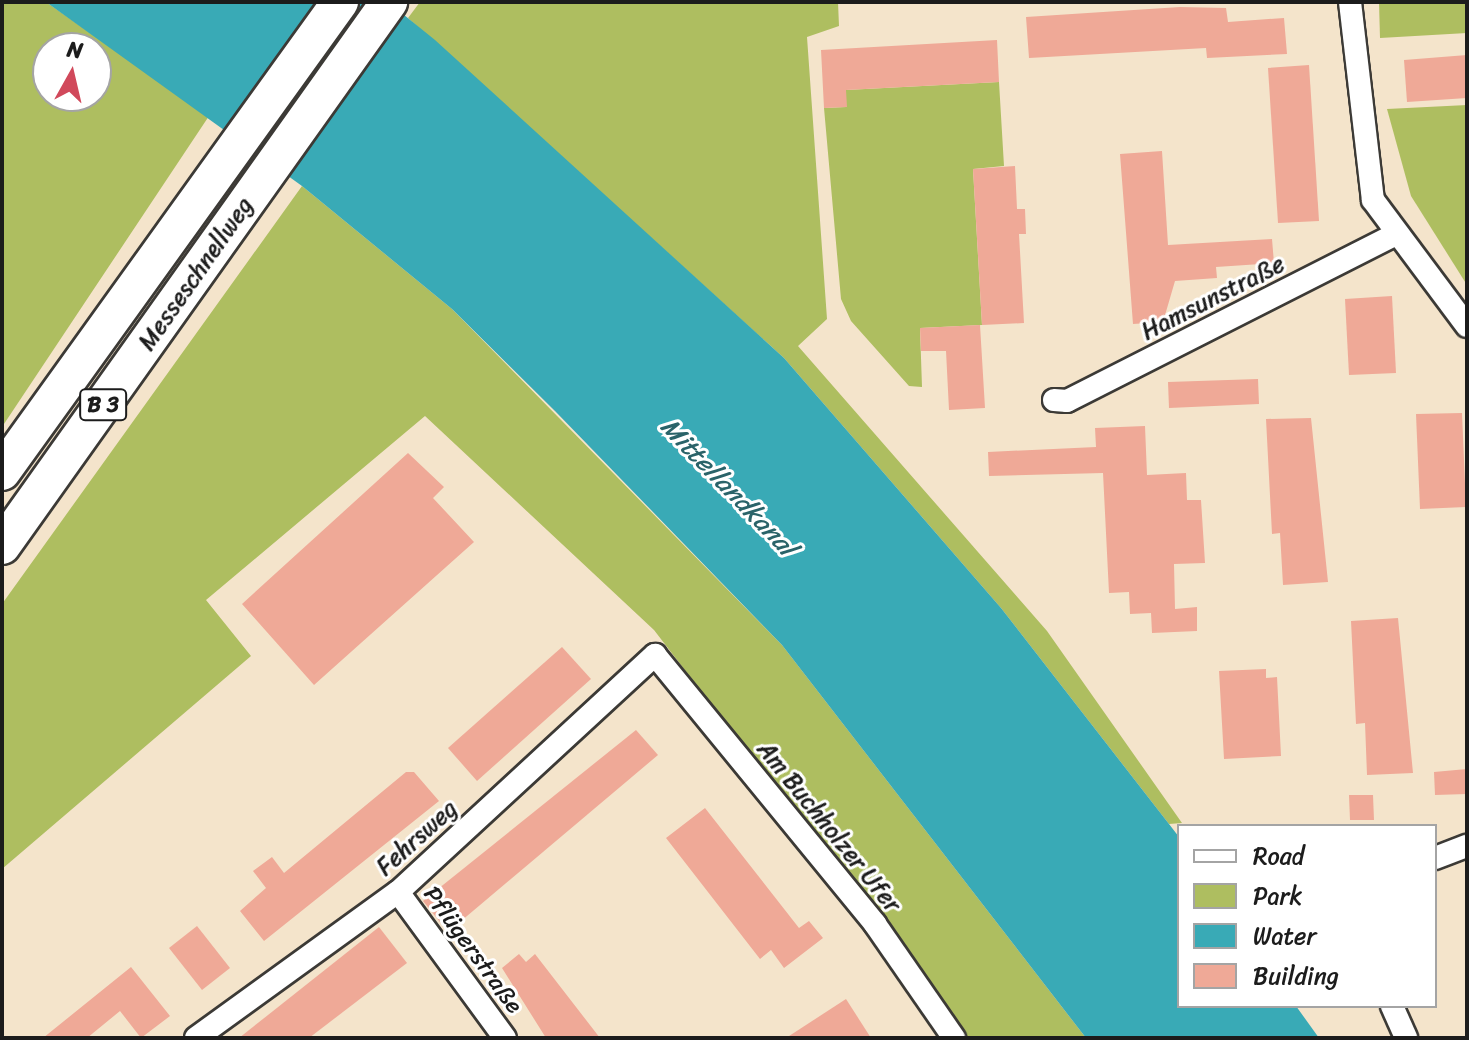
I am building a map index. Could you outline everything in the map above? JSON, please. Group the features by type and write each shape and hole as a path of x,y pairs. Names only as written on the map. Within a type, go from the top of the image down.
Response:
{"highway":[{"name":"Messeschnellweg","path":"2,472 340,2"},
{"name":"Messeschnellweg","path":"2,546 389,2"}],"street":[{"path":"1350,2 1364,176 1394,235 1467,326"},
{"name":"Hamsunstraße","path":"1054,400 1067,401 1394,235"},
{"name":"Fehrsweg","path":"196,1038 398,892 655,655"},
{"name":"Am Buchholzer Ufer","path":"655,655 875,924 946,1035"},
{"path":"1437,857 1467,846"},
{"name":"Pflügerstraße","path":"398,892 505,1038"},
{"path":"1393,1008 1406,1038"}],"green space":[{"path":"2,2 46,2 89,32 32,32 32,112 112,112 112,48 209,116 2,427"},
{"path":"420,2 838,2 839,26 807,37 827,319 798,346 1047,631 1182,823 1169,824 1001,608 784,358 408,18"},
{"path":"1379,2 1467,2 1467,33 1380,38"},
{"path":"999,82 1004,166 973,169 982,325 920,328 922,387 909,386 851,321 841,299 824,108 846,107 846,90"},
{"path":"1467,105 1467,285 1411,196 1387,109"},
{"path":"302,186 452,309 782,645 1086,1038 968,1038 654,630 425,416 206,600 251,656 2,869 2,604"}],"water":[{"name":"Mittellandkanal","path":"46,2 388,2 435,40 784,358 1001,608 1177,834 1177,1008 1297,1008 1319,1038 1086,1038 782,645 452,309 302,186 112,49 112,32 88,32"}],"building":[{"path":"1180,7 1226,8 1228,22 1284,18 1287,54 1207,58 1206,48 1029,58 1026,17"},
{"path":"997,40 999,82 846,90 847,107 824,108 821,50"},
{"path":"1467,55 1467,98 1407,102 1404,60"},
{"path":"1309,65 1319,221 1278,223 1268,68"},
{"path":"1162,151 1168,245 1272,239 1274,263 1216,267 1217,278 1175,281 1163,322 1133,324 1120,154"},
{"path":"1015,166 1017,209 1025,209 1026,234 1019,234 1024,323 982,325 973,169"},
{"path":"1392,296 1396,373 1349,375 1345,299"},
{"path":"980,325 985,408 949,410 946,351 921,351 920,328"},
{"path":"1258,379 1259,404 1169,408 1168,382"},
{"path":"1462,413 1466,507 1420,509 1416,414"},
{"path":"1311,418 1328,582 1283,585 1280,533 1272,534 1266,419"},
{"path":"1145,426 1147,475 1186,473 1187,500 1201,500 1205,563 1174,564 1175,609 1197,607 1197,631 1152,633 1151,613 1130,614 1129,592 1109,593 1103,473 989,476 988,452 1096,447 1095,428"},
{"path":"408,453 444,487 433,498 474,542 314,685 242,604"},
{"path":"1398,618 1413,773 1367,775 1365,723 1356,724 1351,621"},
{"path":"562,647 591,679 477,781 448,748"},
{"path":"1266,669 1266,678 1277,677 1281,756 1224,759 1219,671"},
{"path":"636,730 658,755 448,932 423,901"},
{"path":"1467,769 1467,794 1435,795 1434,772"},
{"path":"406,772 414,772 439,801 264,941 240,911 266,888 253,871 272,857 284,873"},
{"path":"1349,795 1373,795 1374,820 1350,820"},
{"path":"705,808 799,928 809,921 823,938 784,968 771,950 760,959 666,838"},
{"path":"197,926 230,968 202,990 169,948"},
{"path":"379,927 407,963 309,1038 239,1038"},
{"path":"519,954 526,962 535,954 600,1038 546,1038 502,968"},
{"path":"131,967 170,1016 141,1038 120,1011 87,1038 43,1038"},
{"path":"846,999 871,1038 786,1038"}]}
